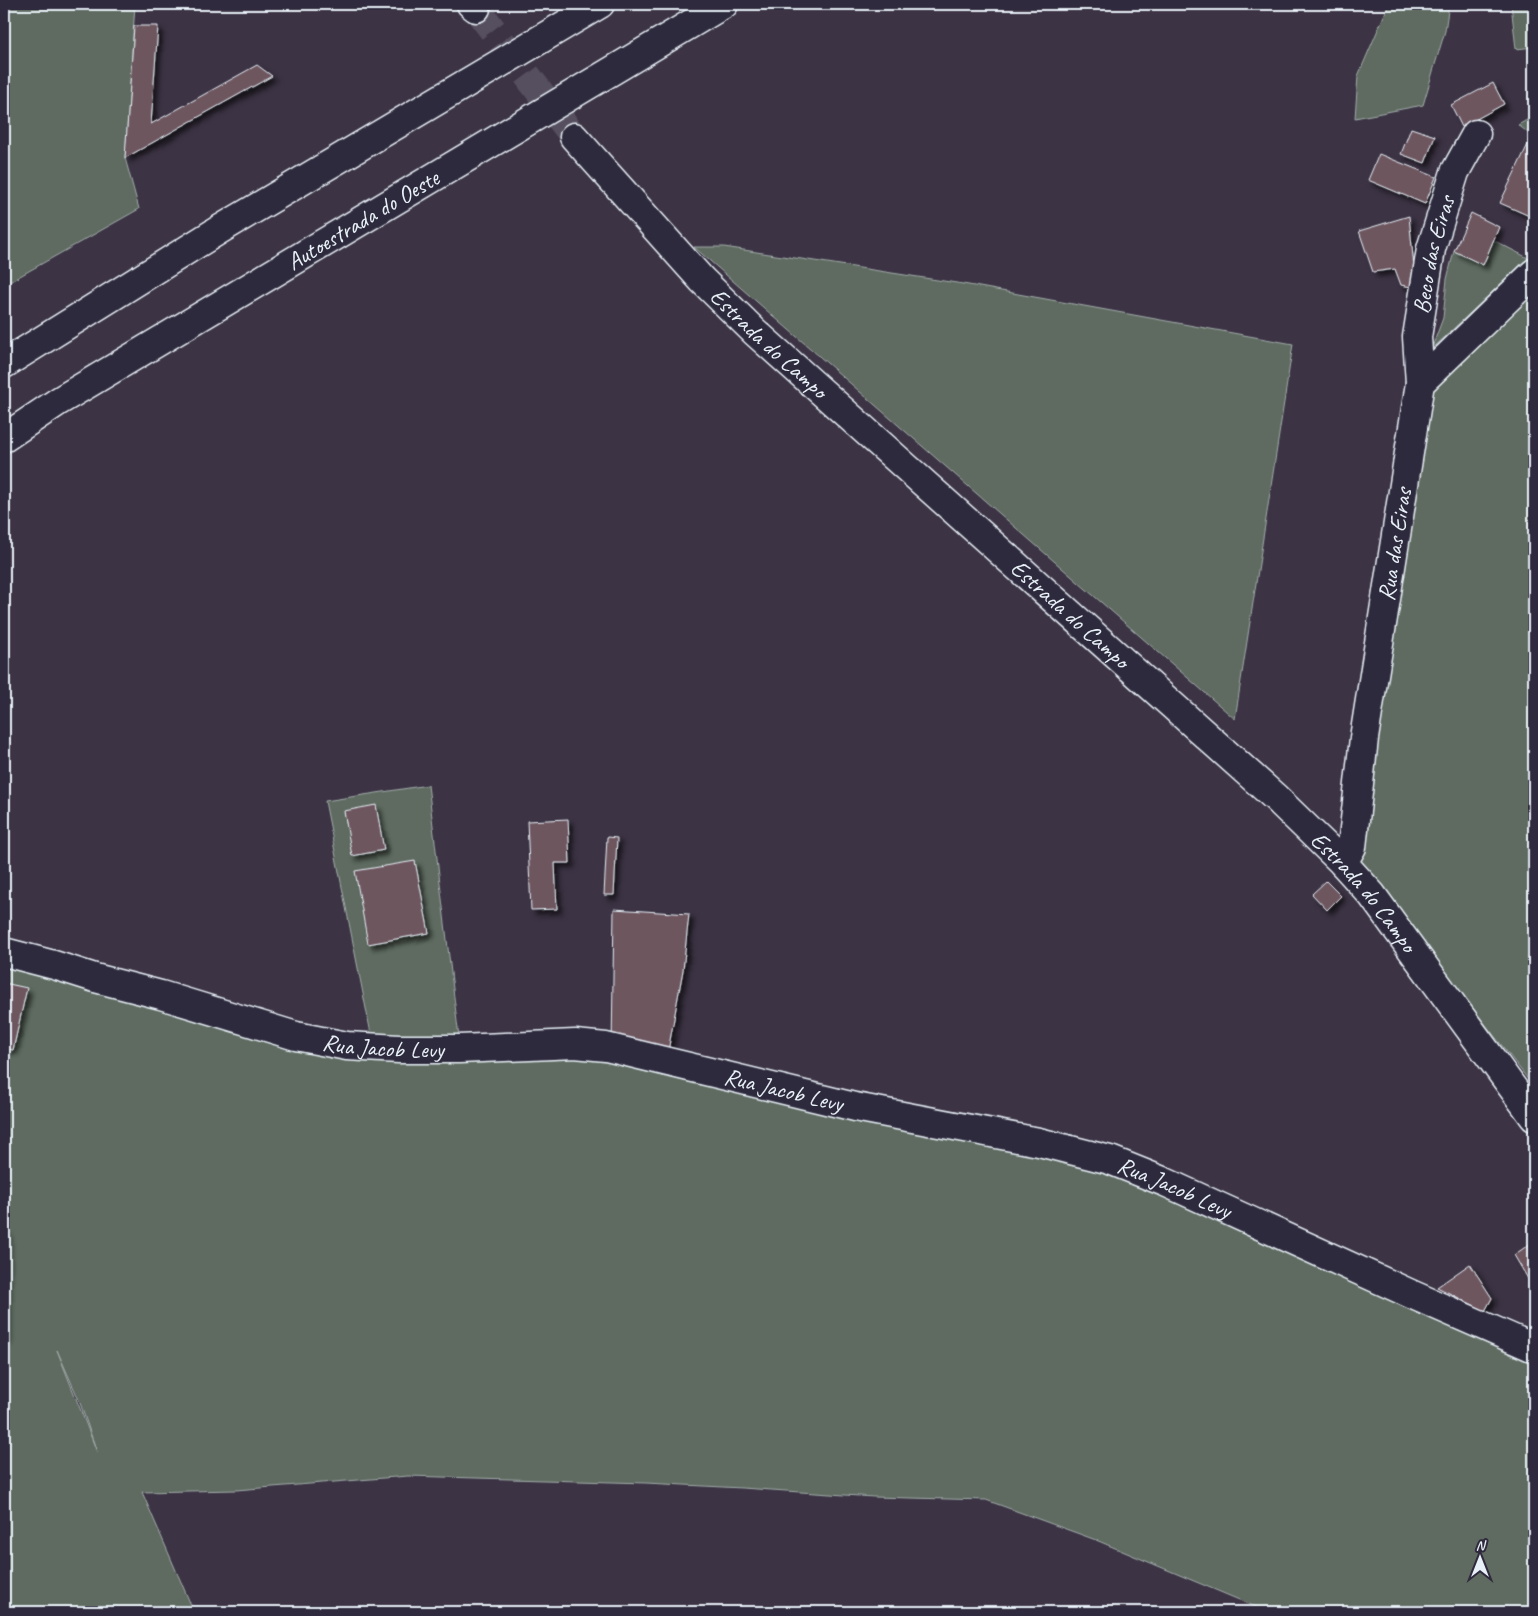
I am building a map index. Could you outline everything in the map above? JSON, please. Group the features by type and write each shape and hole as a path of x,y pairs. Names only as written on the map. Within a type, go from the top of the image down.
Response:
{"main road":[{"path":"4,364 211,235 600,4"},
{"name":"Autoestrada do Oeste","path":"4,438 59,402 724,4"},
{"name":"Beco das Eiras","path":"1420,383 1417,337 1431,248 1455,172 1476,134"},
{"name":"Estrada do Campo","path":"574,137 702,280 755,332 1276,798 1343,863 1372,895 1534,1117"},
{"path":"1420,383 1534,273"},
{"name":"Rua das Eiras","path":"1343,863 1352,847 1364,738 1420,383"},
{"name":"Rua Jacob Levy","path":"4,952 161,995 296,1036 347,1046 399,1049 459,1049 575,1044 606,1047 855,1108 1039,1142 1110,1160 1165,1182 1413,1296 1534,1348"}],"green space":[{"path":"4,4 135,4 125,158 139,209 4,285"},
{"path":"1389,4 1449,4 1445,31 1423,105 1355,118 1358,76"},
{"path":"1511,4 1534,4 1534,47 1516,49"},
{"path":"1534,116 1534,137 1518,125"},
{"path":"1493,240 1528,258 1431,350 1443,318 1447,279 1454,251"},
{"path":"694,247 724,247 963,284 1293,344 1235,719"},
{"path":"1534,273 1534,1087 1361,864 1364,738 1420,383"},
{"path":"428,785 460,1046 373,1044 325,801"},
{"path":"4,952 296,1036 541,1045 1039,1142 1534,1348 1534,1612 1268,1612 1096,1540 986,1500 874,1497 646,1483 408,1476 236,1490 142,1492 194,1612 4,1612","holes":["57,1350 79,1400 97,1452"]}],"building":[{"path":"134,26 158,26 151,124 257,65 272,76 125,158"},
{"path":"1493,83 1504,104 1462,127 1451,105"},
{"path":"1411,128 1435,136 1425,163 1401,154"},
{"path":"1532,136 1534,137 1534,218 1500,203"},
{"path":"1379,154 1436,177 1425,204 1368,180"},
{"path":"1471,213 1499,227 1483,265 1454,251"},
{"path":"1409,216 1416,288 1401,285 1395,269 1373,272 1359,231"},
{"path":"376,805 384,850 352,856 344,811"},
{"path":"568,819 570,863 555,863 557,909 531,910 527,821"},
{"path":"607,837 617,838 614,895 604,895"},
{"path":"415,861 429,933 368,944 355,871"},
{"path":"1326,881 1341,896 1327,910 1312,894"},
{"path":"614,909 689,914 683,970 666,1062 612,1048"},
{"path":"4,983 27,988 13,1050 4,1048"},
{"path":"4,1231 6,1231 6,1340 4,1340"},
{"path":"1534,1241 1534,1289 1514,1255"},
{"path":"1470,1264 1492,1298 1485,1311 1437,1287"}],"tunnel":[{"path":"476,8 574,137"}]}
